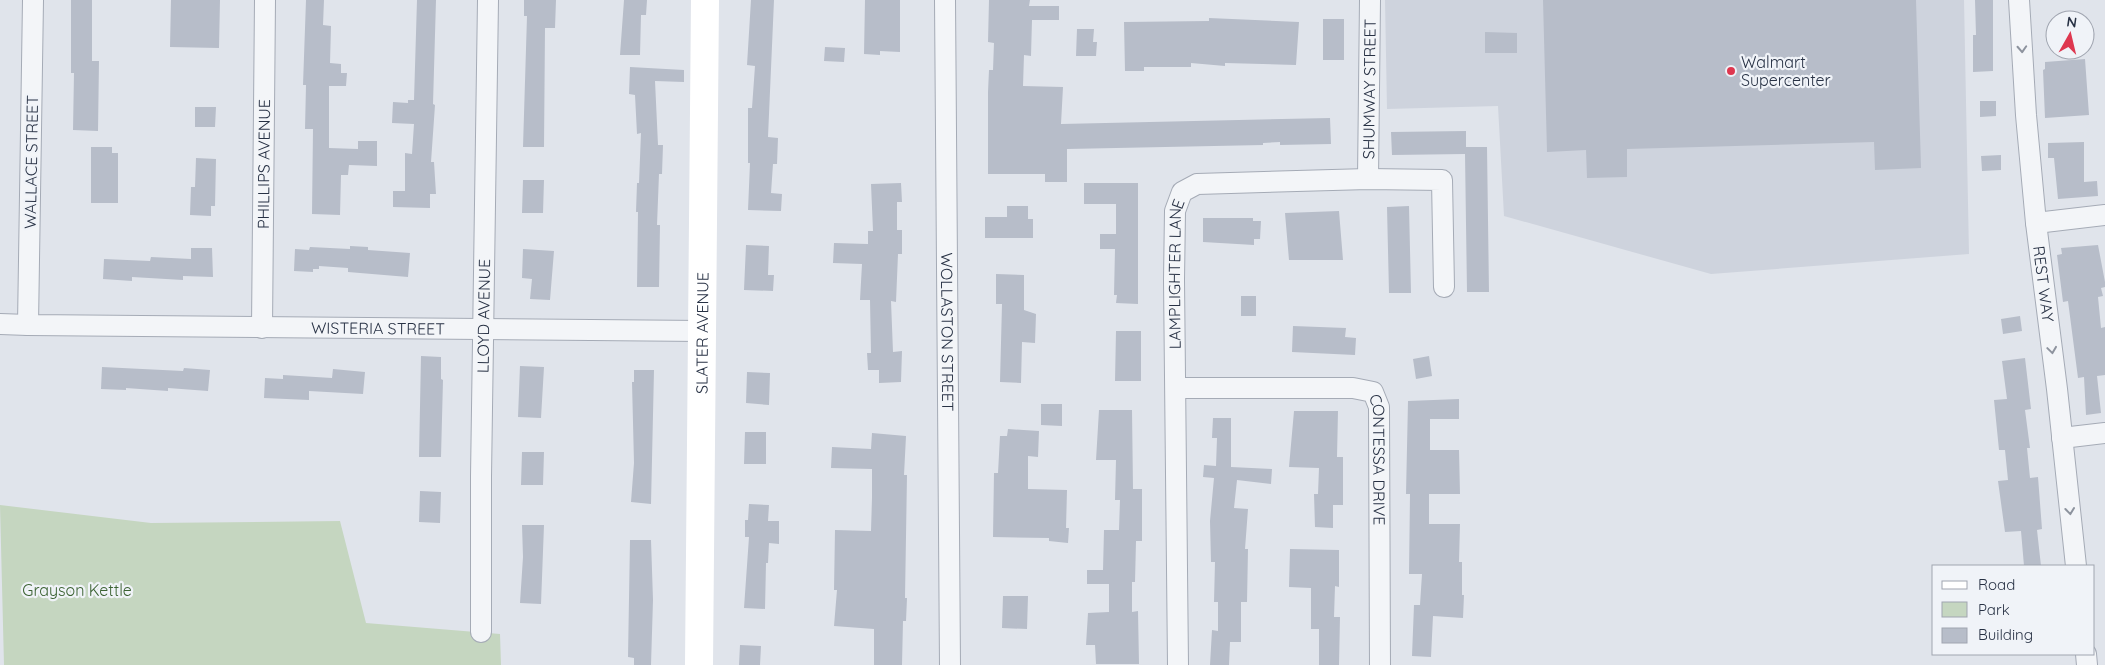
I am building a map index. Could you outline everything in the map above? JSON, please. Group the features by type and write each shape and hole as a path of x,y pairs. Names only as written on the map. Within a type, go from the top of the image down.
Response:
{"street":[{"name":"WALLACE STREET","path":"28,325 33,0"},
{"name":"PHILLIPS AVENUE","path":"262,328 265,0"},
{"name":"LLOYD AVENUE","path":"482,632 483,328 488,0"},
{"name":"SLATER AVENUE","path":"699,665 705,0"},
{"name":"WOLLASTON STREET","path":"945,0 950,665"},
{"name":"SHUMWAY STREET","path":"1368,179 1370,0"},
{"name":"REST WAY","path":"2019,0 2026,116 2036,223 2076,565"},
{"name":"LAMPLIGHTER LANE","path":"1178,665 1176,211 1182,192 1197,184 1368,179 1442,180 1444,287"},
{"path":"2036,223 2105,215"},
{"path":"0,324 28,325"},
{"name":"WISTERIA STREET","path":"28,325 702,331"},
{"name":"CONTESSA DRIVE","path":"1176,388 1353,388 1373,392 1378,407 1380,665"},
{"path":"2062,438 2105,433"}],"shaded area":[{"path":"1385,0 1964,0 1969,254 1711,274 1504,216 1498,106 1387,109"}],"green space":[{"name":"Grayson Kettle","path":"0,505 151,523 340,521 366,623 500,634 501,665 4,665"}],"building":[{"path":"71,0 92,0 92,61 99,61 98,131 73,130 74,73 71,73"},
{"path":"171,0 220,0 219,48 170,47"},
{"path":"306,0 324,0 323,25 331,26 330,63 341,64 341,73 347,73 346,86 329,86 329,148 358,149 358,141 377,141 377,166 349,165 348,175 341,175 340,215 312,214 313,129 305,129 306,85 303,85"},
{"path":"417,0 436,0 433,104 435,105 431,162 434,162 436,194 430,194 430,208 393,207 393,191 405,191 405,153 412,154 414,124 392,123 393,102 408,103 408,100 414,100"},
{"path":"524,0 556,0 555,28 545,28 544,147 523,147 527,16 524,16"},
{"path":"624,0 647,0 646,15 641,15 640,55 620,55"},
{"path":"751,0 774,0 768,137 778,138 777,164 773,164 771,193 782,194 781,211 748,210 750,163 748,163 748,108 752,108 755,66 747,65"},
{"path":"865,0 900,0 900,52 880,51 880,55 864,54"},
{"path":"989,0 1030,0 1029,6 1059,6 1059,20 1032,20 1031,56 1024,55 1023,86 1063,87 1061,124 1330,118 1331,144 1280,145 1280,142 1263,143 1263,145 1067,149 1067,182 1045,182 1045,174 988,174 989,70 993,70 994,43 988,42"},
{"name":"Walmart Supercenter","path":"1543,0 1916,0 1921,168 1875,170 1874,142 1627,149 1627,177 1587,178 1586,150 1547,152"},
{"path":"1975,0 1993,0 1993,71 1973,72 1973,35 1976,35"},
{"path":"1209,18 1299,22 1296,65 1225,63 1225,66 1191,63 1191,67 1144,67 1144,71 1125,71 1124,22 1209,21"},
{"path":"1323,19 1344,19 1344,60 1323,60"},
{"path":"1077,29 1094,29 1093,42 1097,42 1096,56 1076,56"},
{"path":"1485,32 1517,33 1517,53 1485,53"},
{"path":"825,47 845,48 844,62 824,61"},
{"path":"2085,60 2089,115 2045,118 2043,70 2045,69 2045,62"},
{"path":"630,67 684,70 684,82 655,81 658,145 663,145 662,174 659,174 657,225 660,225 659,287 637,287 638,212 636,212 641,133 637,134 635,95 629,94"},
{"path":"1980,101 1996,101 1996,116 1980,117"},
{"path":"195,107 216,107 215,127 195,127"},
{"path":"1466,131 1466,147 1487,147 1489,292 1467,292 1465,154 1392,155 1391,132"},
{"path":"2084,142 2084,182 2097,181 2098,196 2058,199 2054,158 2048,158 2048,143"},
{"path":"91,147 112,147 112,153 118,153 118,203 91,203"},
{"path":"2001,155 2001,170 1982,171 1981,156"},
{"path":"196,158 216,159 215,206 211,206 211,216 190,215 191,187 195,187"},
{"path":"523,180 544,180 543,213 522,213"},
{"path":"901,183 902,202 897,202 897,230 902,230 902,254 898,254 896,302 891,301 893,352 902,351 901,382 879,383 879,370 868,370 867,353 871,353 870,300 860,300 862,264 833,263 834,243 868,244 868,231 873,231 871,184"},
{"path":"1084,183 1138,183 1138,304 1116,303 1117,295 1114,295 1115,249 1100,249 1100,234 1116,234 1116,204 1084,204"},
{"path":"1007,206 1028,206 1028,219 1033,219 1033,238 985,238 985,217 1007,217"},
{"path":"1409,206 1411,293 1389,293 1387,207"},
{"path":"1339,211 1343,260 1289,260 1285,213"},
{"path":"1203,218 1253,218 1253,221 1261,221 1260,239 1254,239 1254,245 1203,242"},
{"path":"746,245 769,246 768,275 774,275 773,291 744,290"},
{"path":"2098,245 2105,282 2105,287 2101,288 2103,296 2098,297 2101,328 2105,327 2105,375 2097,376 2101,413 2086,415 2084,377 2078,378 2068,301 2063,302 2057,255 2062,254 2061,248"},
{"path":"350,246 368,247 368,250 410,253 408,277 348,272 348,268 319,266 319,269 313,269 313,272 294,271 295,249 309,250 310,247 350,249"},
{"path":"191,248 212,248 213,277 183,276 183,280 132,277 132,281 103,279 104,259 150,261 151,257 191,259"},
{"path":"523,249 554,251 550,300 530,299 532,279 522,278"},
{"path":"996,274 1024,275 1024,310 1036,314 1035,343 1022,342 1021,383 1000,382 1002,304 996,304"},
{"path":"1241,296 1256,296 1256,316 1241,316"},
{"path":"2020,316 2022,331 2003,334 2001,319"},
{"path":"1293,326 1346,328 1345,337 1356,338 1355,355 1292,352"},
{"path":"1116,331 1141,331 1141,381 1115,381"},
{"path":"421,356 441,357 441,379 443,380 441,457 419,457"},
{"path":"1429,356 1432,376 1416,379 1413,359"},
{"path":"2025,358 2031,409 2025,410 2030,448 2027,448 2030,478 2038,477 2042,529 2037,530 2041,565 2024,565 2021,531 2005,532 1998,481 2008,480 2005,450 1999,450 1994,400 2007,399 2002,361"},
{"path":"520,366 544,367 541,418 518,417"},
{"path":"102,367 183,371 184,368 210,370 208,391 168,388 168,391 126,388 126,390 101,389"},
{"path":"333,369 365,372 363,394 309,391 309,400 264,398 265,378 283,379 283,375 332,378"},
{"path":"634,370 654,370 651,504 631,502 634,463 632,382 634,382"},
{"path":"747,372 770,373 769,405 746,403"},
{"path":"1459,399 1459,419 1430,419 1430,450 1459,450 1460,494 1429,494 1429,524 1460,524 1459,562 1462,562 1463,618 1433,616 1431,657 1412,656 1414,605 1420,605 1422,574 1409,574 1410,494 1406,494 1408,401"},
{"path":"1041,404 1062,404 1062,426 1041,425"},
{"path":"1099,410 1132,410 1133,489 1142,489 1142,541 1136,541 1135,582 1132,582 1132,612 1138,611 1139,664 1096,664 1095,645 1086,645 1088,613 1109,612 1109,584 1087,584 1087,570 1103,570 1104,530 1119,530 1120,500 1115,500 1116,460 1096,460"},
{"path":"1294,411 1338,411 1337,457 1343,457 1343,505 1333,505 1333,528 1315,527 1314,494 1318,494 1319,468 1289,467"},
{"path":"1213,418 1231,418 1231,467 1272,469 1271,484 1237,480 1234,508 1248,509 1245,549 1248,549 1247,602 1241,602 1241,642 1230,642 1229,665 1210,665 1212,630 1218,631 1218,602 1214,602 1215,562 1211,562 1210,521 1214,478 1203,477 1204,465 1216,466 1217,438 1212,438"},
{"path":"1008,429 1039,431 1038,457 1028,456 1028,489 1067,490 1066,528 1069,528 1068,543 1049,541 1049,538 993,537 994,473 998,473 1000,436 1007,436"},
{"path":"745,432 766,432 766,464 744,464"},
{"path":"872,433 906,436 904,475 907,475 905,598 907,598 906,621 903,621 902,665 874,665 874,629 834,626 837,590 834,590 835,530 871,531 872,469 831,468 832,447 871,449"},
{"path":"522,452 544,452 543,485 521,485"},
{"path":"420,491 441,492 440,523 419,522"},
{"path":"749,504 769,505 768,521 779,521 779,544 769,543 768,563 766,563 765,609 744,608 749,537 745,537 745,520 748,520"},
{"path":"522,525 544,525 541,604 520,603 523,557"},
{"path":"630,540 651,540 653,600 651,665 634,665 634,658 628,657"},
{"path":"1290,549 1339,550 1339,587 1335,586 1334,617 1340,617 1339,665 1319,665 1319,629 1311,629 1311,588 1289,587"},
{"path":"1003,596 1028,596 1027,629 1002,628"},
{"path":"740,645 761,646 760,665 739,665"}],"place":[{"name":"Walmart Supercenter","path":"1731,71"}]}
